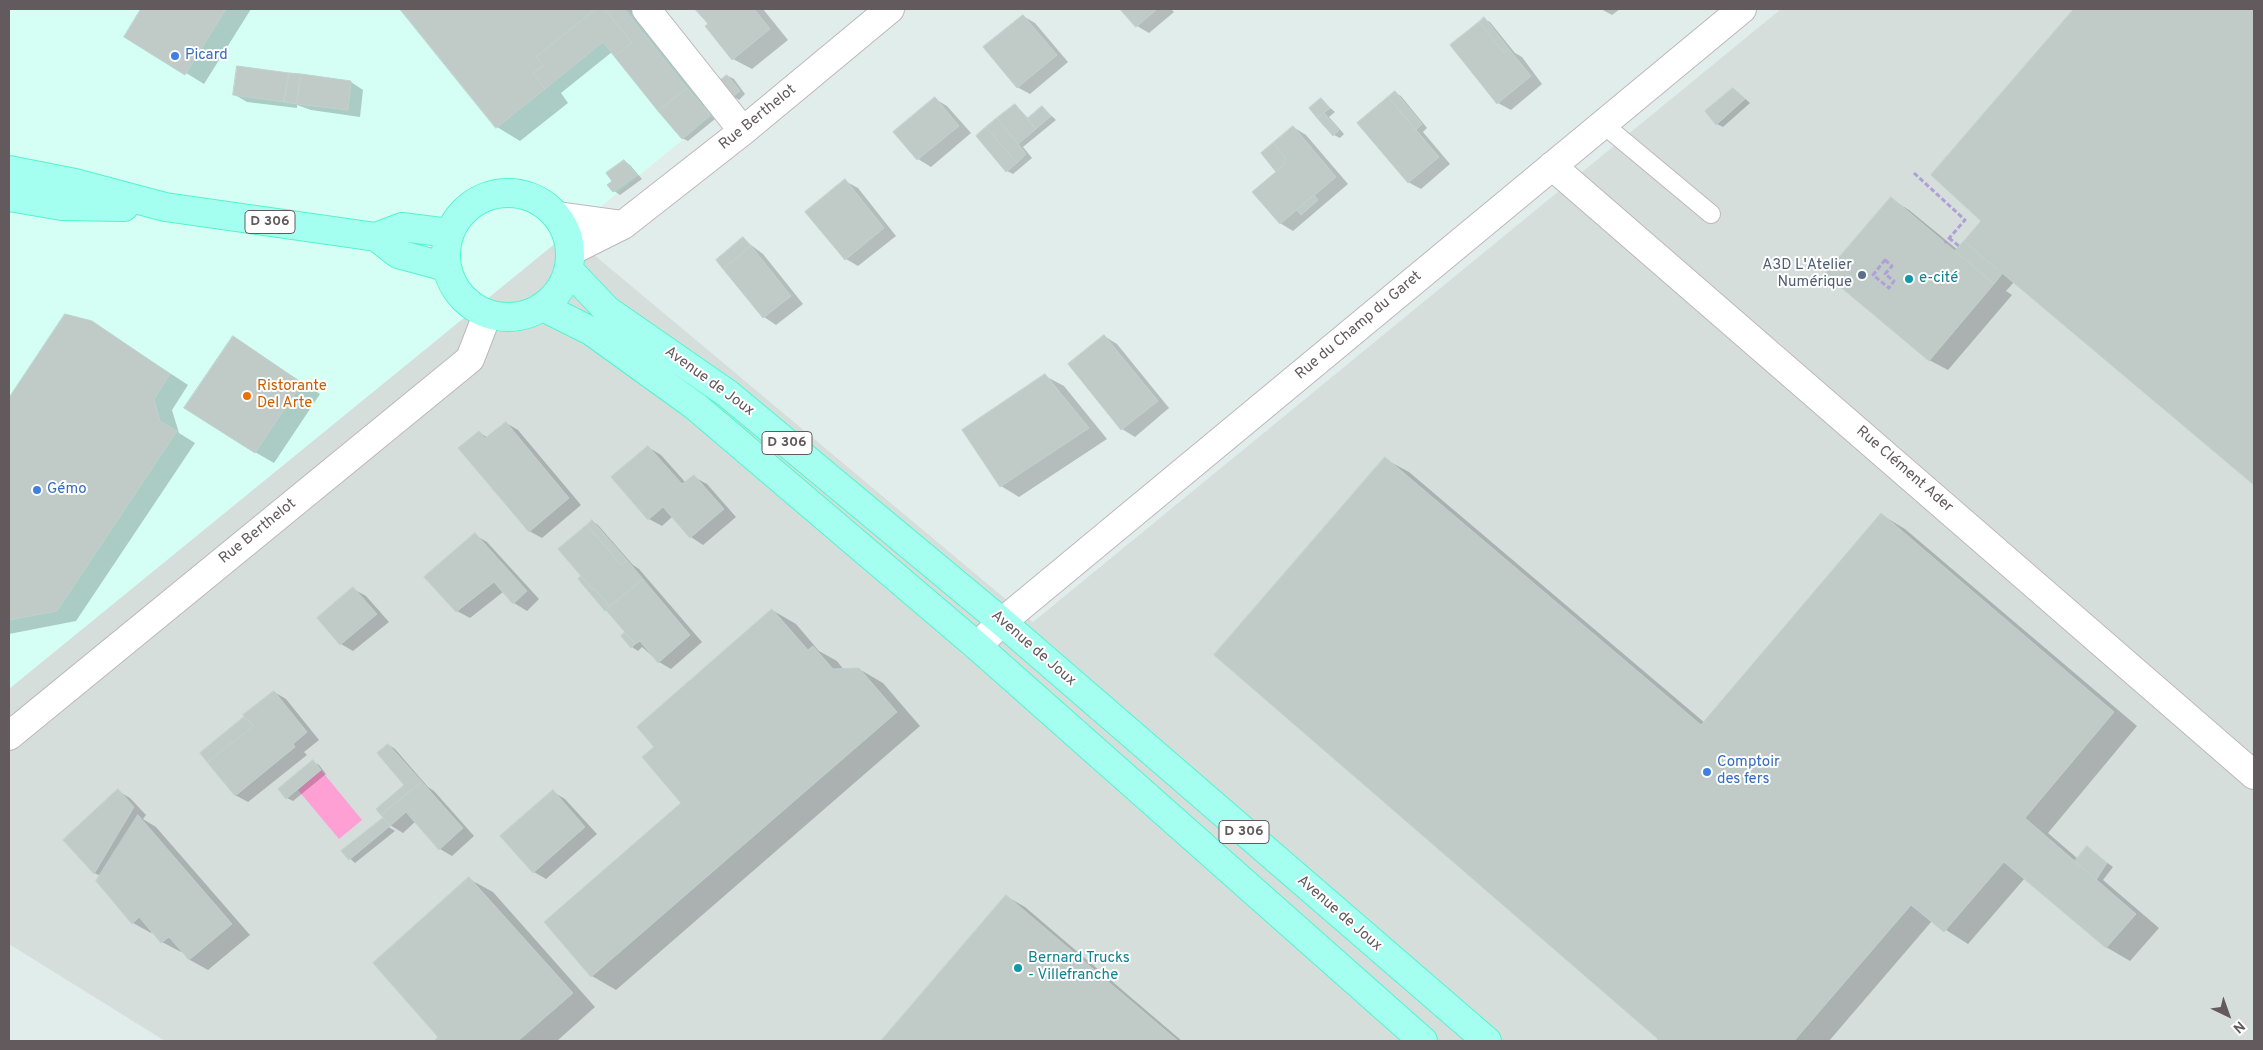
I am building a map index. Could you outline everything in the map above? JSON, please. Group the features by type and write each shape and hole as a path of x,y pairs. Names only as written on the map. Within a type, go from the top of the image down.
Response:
{"main road":[{"name":"D 306","path":"9,170 75,184 165,207 376,237 402,227 450,233"},
{"path":"507,192 526,195 544,203 558,216 567,232 570,261 564,285 555,298 543,308 525,316 506,318 487,315 468,304 454,288 446,267 446,250 450,233 458,217 471,204 488,196 507,192"},
{"name":"D 306","path":"9,197 62,206 165,207"},
{"name":"D 306","path":"376,237 398,254 446,267"},
{"name":"Avenue de Joux","path":"570,261 607,310 728,394 1002,622 1487,1041"},
{"name":"Avenue de Joux","path":"543,308 591,331 695,406 977,646 1423,1041"}],"street":[{"path":"646,9 743,131"},
{"name":"Rue Berthelot","path":"570,261 623,225 743,131 890,9"},
{"name":"Rue du Champ du Garet","path":"977,646 1002,622 1742,9"},
{"name":"Rue Clément Ader","path":"1552,166 2254,775"},
{"path":"558,216 623,225"},
{"name":"Rue Berthelot","path":"9,736 470,359 487,315"}],"lane":[{"path":"1603,124 1711,214"}],"path":[{"path":"1914,173 1965,220 1945,243"},
{"path":"1949,238 1959,246"},
{"path":"1885,260 1892,266 1885,274 1894,281 1888,288 1873,274 1885,260"}],"shaded area":[{"path":"9,9 627,9 713,115 9,689"},
{"path":"1781,9 2254,9 2254,1041 165,1041 9,944 9,689 568,233 1033,622"},
{"path":"321,770 362,820 339,839 298,790"}],"building":[{"name":"Picard","path":"141,9 226,9 185,75 124,37"},
{"path":"400,9 596,9 536,57 544,66 533,73 545,89 496,128"},
{"path":"596,9 605,9 632,43 614,56 603,42 545,89 533,73 544,66 536,57"},
{"path":"605,9 624,9 687,88 658,111 614,56 632,43"},
{"path":"695,9 754,9 770,29 732,60 705,26 708,24"},
{"path":"1120,9 1157,9 1136,27"},
{"path":"2074,9 2254,9 2254,485 1964,241 1981,221 1931,175"},
{"path":"1023,15 1057,55 1017,88 983,47"},
{"path":"1484,17 1509,49 1504,53 1479,22"},
{"path":"1479,22 1504,53 1509,49 1531,76 1497,104 1450,45"},
{"path":"237,66 289,73 284,102 233,95"},
{"path":"289,73 301,74 297,104 284,102"},
{"path":"301,74 351,81 348,110 297,104"},
{"path":"727,75 740,91 732,97 719,81"},
{"path":"687,88 710,115 682,139 658,111"},
{"path":"1733,88 1745,99 1716,125 1705,111"},
{"path":"1395,91 1422,124 1416,130 1388,97"},
{"path":"935,97 959,126 917,160 893,132"},
{"path":"1388,97 1439,157 1408,183 1357,123"},
{"path":"1321,98 1330,108 1317,118 1309,108"},
{"path":"1015,104 1036,129 1018,144 997,118"},
{"path":"1042,106 1051,116 1036,129 1027,119"},
{"path":"1324,113 1339,130 1333,136 1317,118"},
{"path":"997,118 1026,154 1017,163 986,127"},
{"path":"1293,126 1336,177 1280,224 1252,192 1284,165 1285,157 1273,143"},
{"path":"986,127 1017,163 1006,172 976,136"},
{"path":"1273,143 1285,157 1284,165 1276,172 1261,153"},
{"path":"624,160 637,175 613,192 607,185 612,181 606,173"},
{"path":"845,179 884,228 845,260 805,212"},
{"path":"1314,195 1318,200 1301,215 1297,210"},
{"name":"e-cité","path":"1891,197 1994,284 1929,361 1825,274"},
{"path":"743,237 751,246 723,269 716,260"},
{"path":"1964,241 2002,274 1994,284 1955,251"},
{"path":"751,246 791,296 763,318 723,269"},
{"path":"65,314 92,321 170,374 154,399 160,421 177,431 57,611 9,620 9,398"},
{"path":"1104,335 1158,401 1121,430 1068,364"},
{"path":"233,336 302,383 255,453 184,408"},
{"path":"1045,374 1089,428 1000,487 962,430"},
{"path":"506,422 569,498 529,532 458,448 479,431 485,438"},
{"path":"648,446 682,484 694,475 724,509 690,538 663,507 648,520 611,477"},
{"name":"Comptoir des fers","path":"1385,457 1701,725 1881,513 2114,712 2025,818 2136,914 2106,948 2004,862 1944,932 1911,905 1794,1041 1656,1041 1658,1039 1214,655"},
{"path":"592,520 627,560 621,565 587,525"},
{"path":"587,525 621,565 627,560 643,579 610,607 558,549"},
{"path":"475,533 527,591 513,604 494,582 456,612 424,577"},
{"path":"581,576 610,607 605,611 578,579"},
{"path":"643,579 690,635 658,663 640,641 635,644 606,610"},
{"path":"353,587 377,614 340,645 317,618"},
{"path":"772,609 808,650 813,646 833,669 859,668 897,712 591,977 544,922 681,803 642,757 654,747 637,727"},
{"path":"625,632 635,644 631,648 621,636"},
{"path":"274,691 307,732 293,744 295,747 235,796 207,762 254,726 243,715"},
{"path":"244,717 254,726 207,762 200,753"},
{"path":"388,744 422,782 381,815 376,809 404,785 377,753"},
{"path":"313,760 321,770 286,799 278,789"},
{"path":"422,782 463,828 439,850 406,812 390,826 381,815"},
{"path":"118,789 134,807 94,874 63,840"},
{"path":"553,790 585,827 533,873 500,836"},
{"path":"138,815 232,924 189,960 169,937 161,943 139,917 132,924 96,881"},
{"path":"383,818 390,826 349,860 341,851"},
{"path":"2087,846 2107,863 2096,880 2075,861"},
{"path":"469,877 573,993 518,1041 434,1041 438,1037 373,963"},
{"name":"Bernard Trucks - Villefranche","path":"1006,895 1178,1041 881,1041"}],"place":[{"name":"Picard","path":"175,56"},
{"name":"A3D L'Atelier Numérique","path":"1862,275"},
{"name":"e-cité","path":"1909,279"},
{"name":"Ristorante Del Arte","path":"247,396"},
{"name":"Gémo","path":"37,490"},
{"name":"Comptoir des fers","path":"1707,772"},
{"name":"Bernard Trucks - Villefranche","path":"1018,968"}]}
